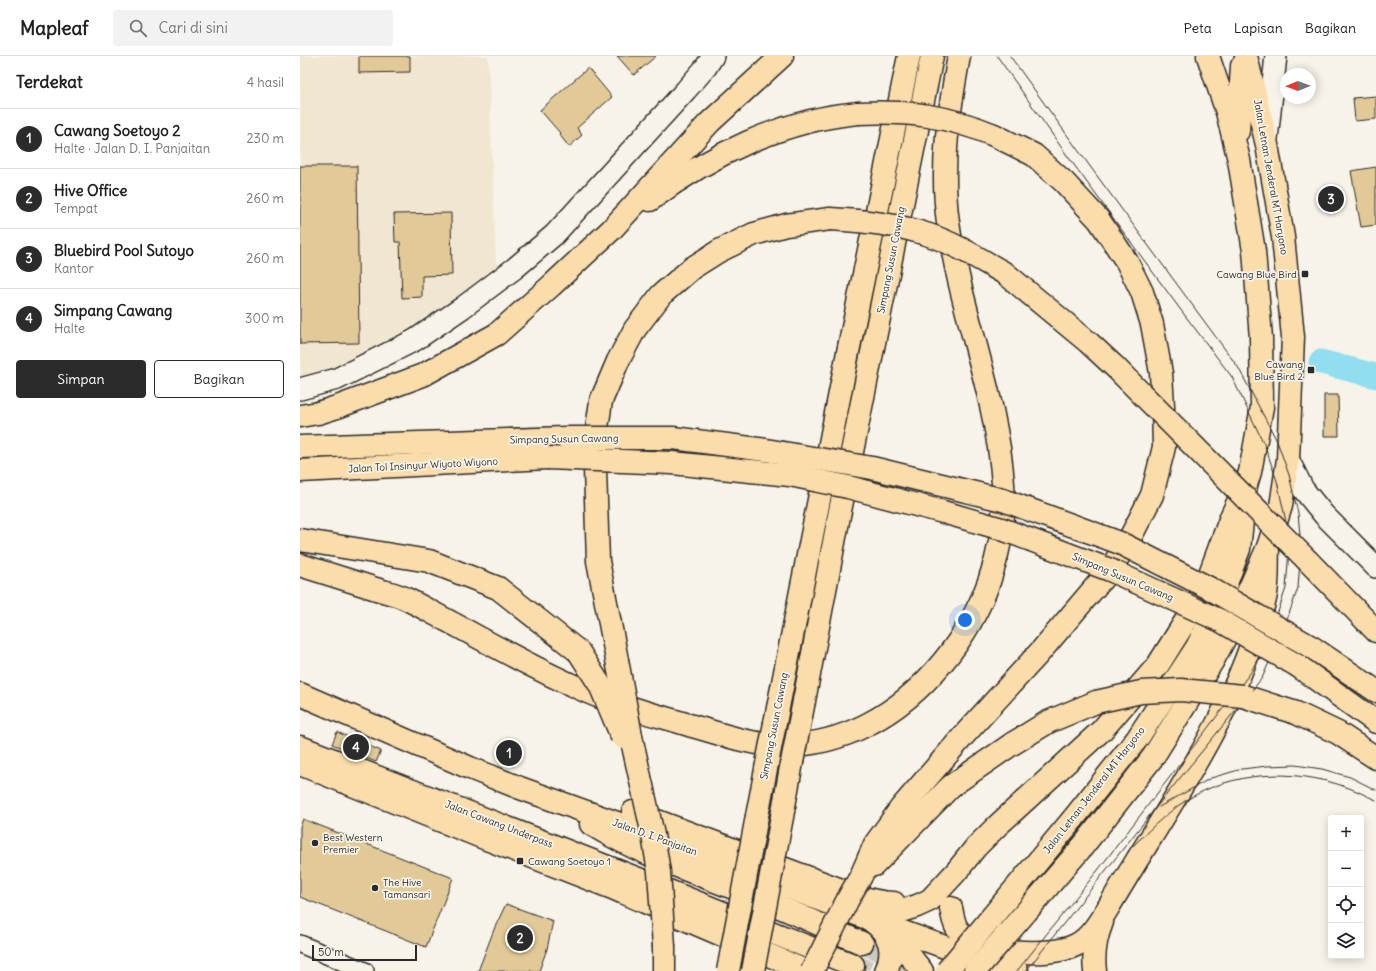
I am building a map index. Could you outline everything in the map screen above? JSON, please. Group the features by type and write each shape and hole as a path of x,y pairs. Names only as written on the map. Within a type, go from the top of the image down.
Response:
{"main road":[{"path":"300,416 318,413 340,406 423,375 497,334 611,230 709,123 782,56"},
{"name":"Simpang Susun Cawang","path":"728,971 849,347 909,56"},
{"name":"Simpang Susun Cawang","path":"752,971 839,516 932,56"},
{"path":"300,565 403,598 582,690 626,706 738,739 774,745 813,744 834,739 854,731 878,719 897,706 934,673 970,625 984,594 992,571 999,545 1004,508 1003,484 996,430 984,373 952,249 946,207 944,169 947,128 959,56"},
{"name":"Jalan Letnan Jenderal MT Haryono","path":"959,967 1073,819 1137,739 1197,647 1218,605 1239,549 1246,485 1262,407 1261,338 1254,251 1239,160 1227,112 1208,56"},
{"path":"1239,160 1238,132 1243,56"},
{"name":"Jalan Letnan Jenderal MT Haryono","path":"959,967 1083,846 1153,757 1212,662 1242,608 1268,547 1281,506 1288,460 1293,337 1283,237 1267,145 1246,56"},
{"path":"611,230 667,188 717,157 763,136 825,118 858,113 928,115 951,119 994,135 1034,155 1064,182 1099,220 1127,262 1142,292 1152,324 1160,373 1163,406 1164,447 1152,495 1127,544 1108,572 1040,652 965,734 901,808 876,844 812,971"},
{"path":"664,971 664,947 659,872 598,561 595,442 601,401 618,361 635,329 661,295 692,268 719,251 754,234 786,225 830,219 874,222 898,226 930,235 956,246 1006,274 1088,342 1114,367 1376,631"},
{"name":"Simpang Susun Cawang","path":"300,447 566,438 673,438 766,450 872,468 1003,500 1120,543 1211,588 1313,648 1376,691"},
{"name":"Simpang Susun Cawang","path":"547,458 672,463 790,475 848,487 943,512 1002,530 1110,570 1221,620 1298,666 1376,722"},
{"name":"Jalan Tol Insinyur Wiyoto Wiyono","path":"300,471 547,458"},
{"path":"861,916 898,912 925,903 934,897 976,847 997,826 1102,730 1158,665 1206,585 1231,517 1246,485"},
{"path":"300,540 429,561 498,588 579,652 600,684 642,788"},
{"path":"951,908 954,922 958,930 964,936 980,944 999,949 1025,953 1052,951 1075,945 1084,940 1092,931 1108,908 1212,734 1242,670 1266,597 1268,547"},
{"path":"861,876 889,851 951,786 1012,744 1048,722 1096,702 1141,692 1181,690 1243,696 1296,713 1338,733 1376,758"},
{"name":"Jalan D. I. Panjaitan","path":"300,694 470,768 706,855 892,928 959,967"},
{"name":"Jalan Cawang Underpass","path":"300,747 646,882 853,965"},
{"path":"300,764 617,889 806,971"},
{"path":"560,802 610,806 649,817 852,894 883,903 894,903 926,893 956,872"},
{"path":"560,802 594,826 657,859 743,892 862,943"},
{"path":"976,847 957,880 952,900 949,930 959,967 1015,970"},
{"path":"1095,971 1094,953 1096,941 1108,908"},
{"path":"861,916 883,930 890,944 890,962 886,971"},
{"path":"892,928 906,951 922,971"}],"street":[{"path":"390,351 409,331 456,300 509,260 547,227 701,56"},
{"path":"300,389 337,379 390,351 415,340 462,308 515,268 554,235 686,90 706,67 713,56"},
{"path":"1267,145 1276,56"},
{"path":"1288,460 1304,489 1324,515 1376,567"},
{"path":"300,944 365,971"}],"shaded area":[{"path":"300,56 488,56 497,288 300,386"}],"building":[{"path":"359,56 410,56 410,72 359,73"},
{"path":"617,56 656,56 634,75"},
{"path":"588,68 612,97 577,128 582,135 569,147 559,134 560,133 540,110"},
{"path":"1376,96 1376,119 1355,121 1353,98"},
{"path":"300,166 357,166 359,343 300,344"},
{"path":"1376,167 1376,225 1361,227 1351,171"},
{"path":"451,213 452,275 422,276 422,297 402,298 400,242 395,242 394,214"},
{"path":"1324,395 1338,395 1339,436 1324,436"},
{"path":"337,732 381,751 376,762 332,744"},
{"name":"The Hive Tamansari","path":"303,819 453,878 426,947 300,897 300,827"},
{"path":"506,904 553,921 547,949 539,971 478,971 495,927"}],"waterway":[{"path":"1321,362 1376,376"}],"tunnel":[{"path":"862,943 907,962"},
{"path":"853,965 869,971"}],"tram line":[{"path":"997,56 1066,154 1232,377 1265,446 1277,481 1285,517 1289,550 1286,588 1272,630 1251,672 1098,870 1017,971"},
{"path":"1010,56 1238,367 1277,441 1289,475 1298,513 1301,547 1298,588 1282,634 1262,678 1153,811 1026,971"},
{"path":"1159,807 1211,778 1242,769 1267,766 1295,765 1322,769 1350,777 1376,790"},
{"path":"1128,851 1162,818 1177,806 1203,791 1223,783 1243,778 1285,775 1306,777 1346,787 1376,800"}],"place":[{"name":"Bluebird Pool Sutoyo","path":"1331,199"},
{"name":"Cawang Blue Bird","path":"1305,274"},
{"name":"Cawang Blue Bird 2","path":"1311,370"},
{"name":"Simpang Cawang","path":"356,747"},
{"name":"Cawang Soetoyo 2","path":"509,753"},
{"name":"Best Western Premier","path":"315,843"},
{"name":"Cawang Soetoyo 1","path":"520,861"},
{"name":"The Hive Tamansari","path":"375,888"},
{"name":"Hive Office","path":"520,938"}]}
